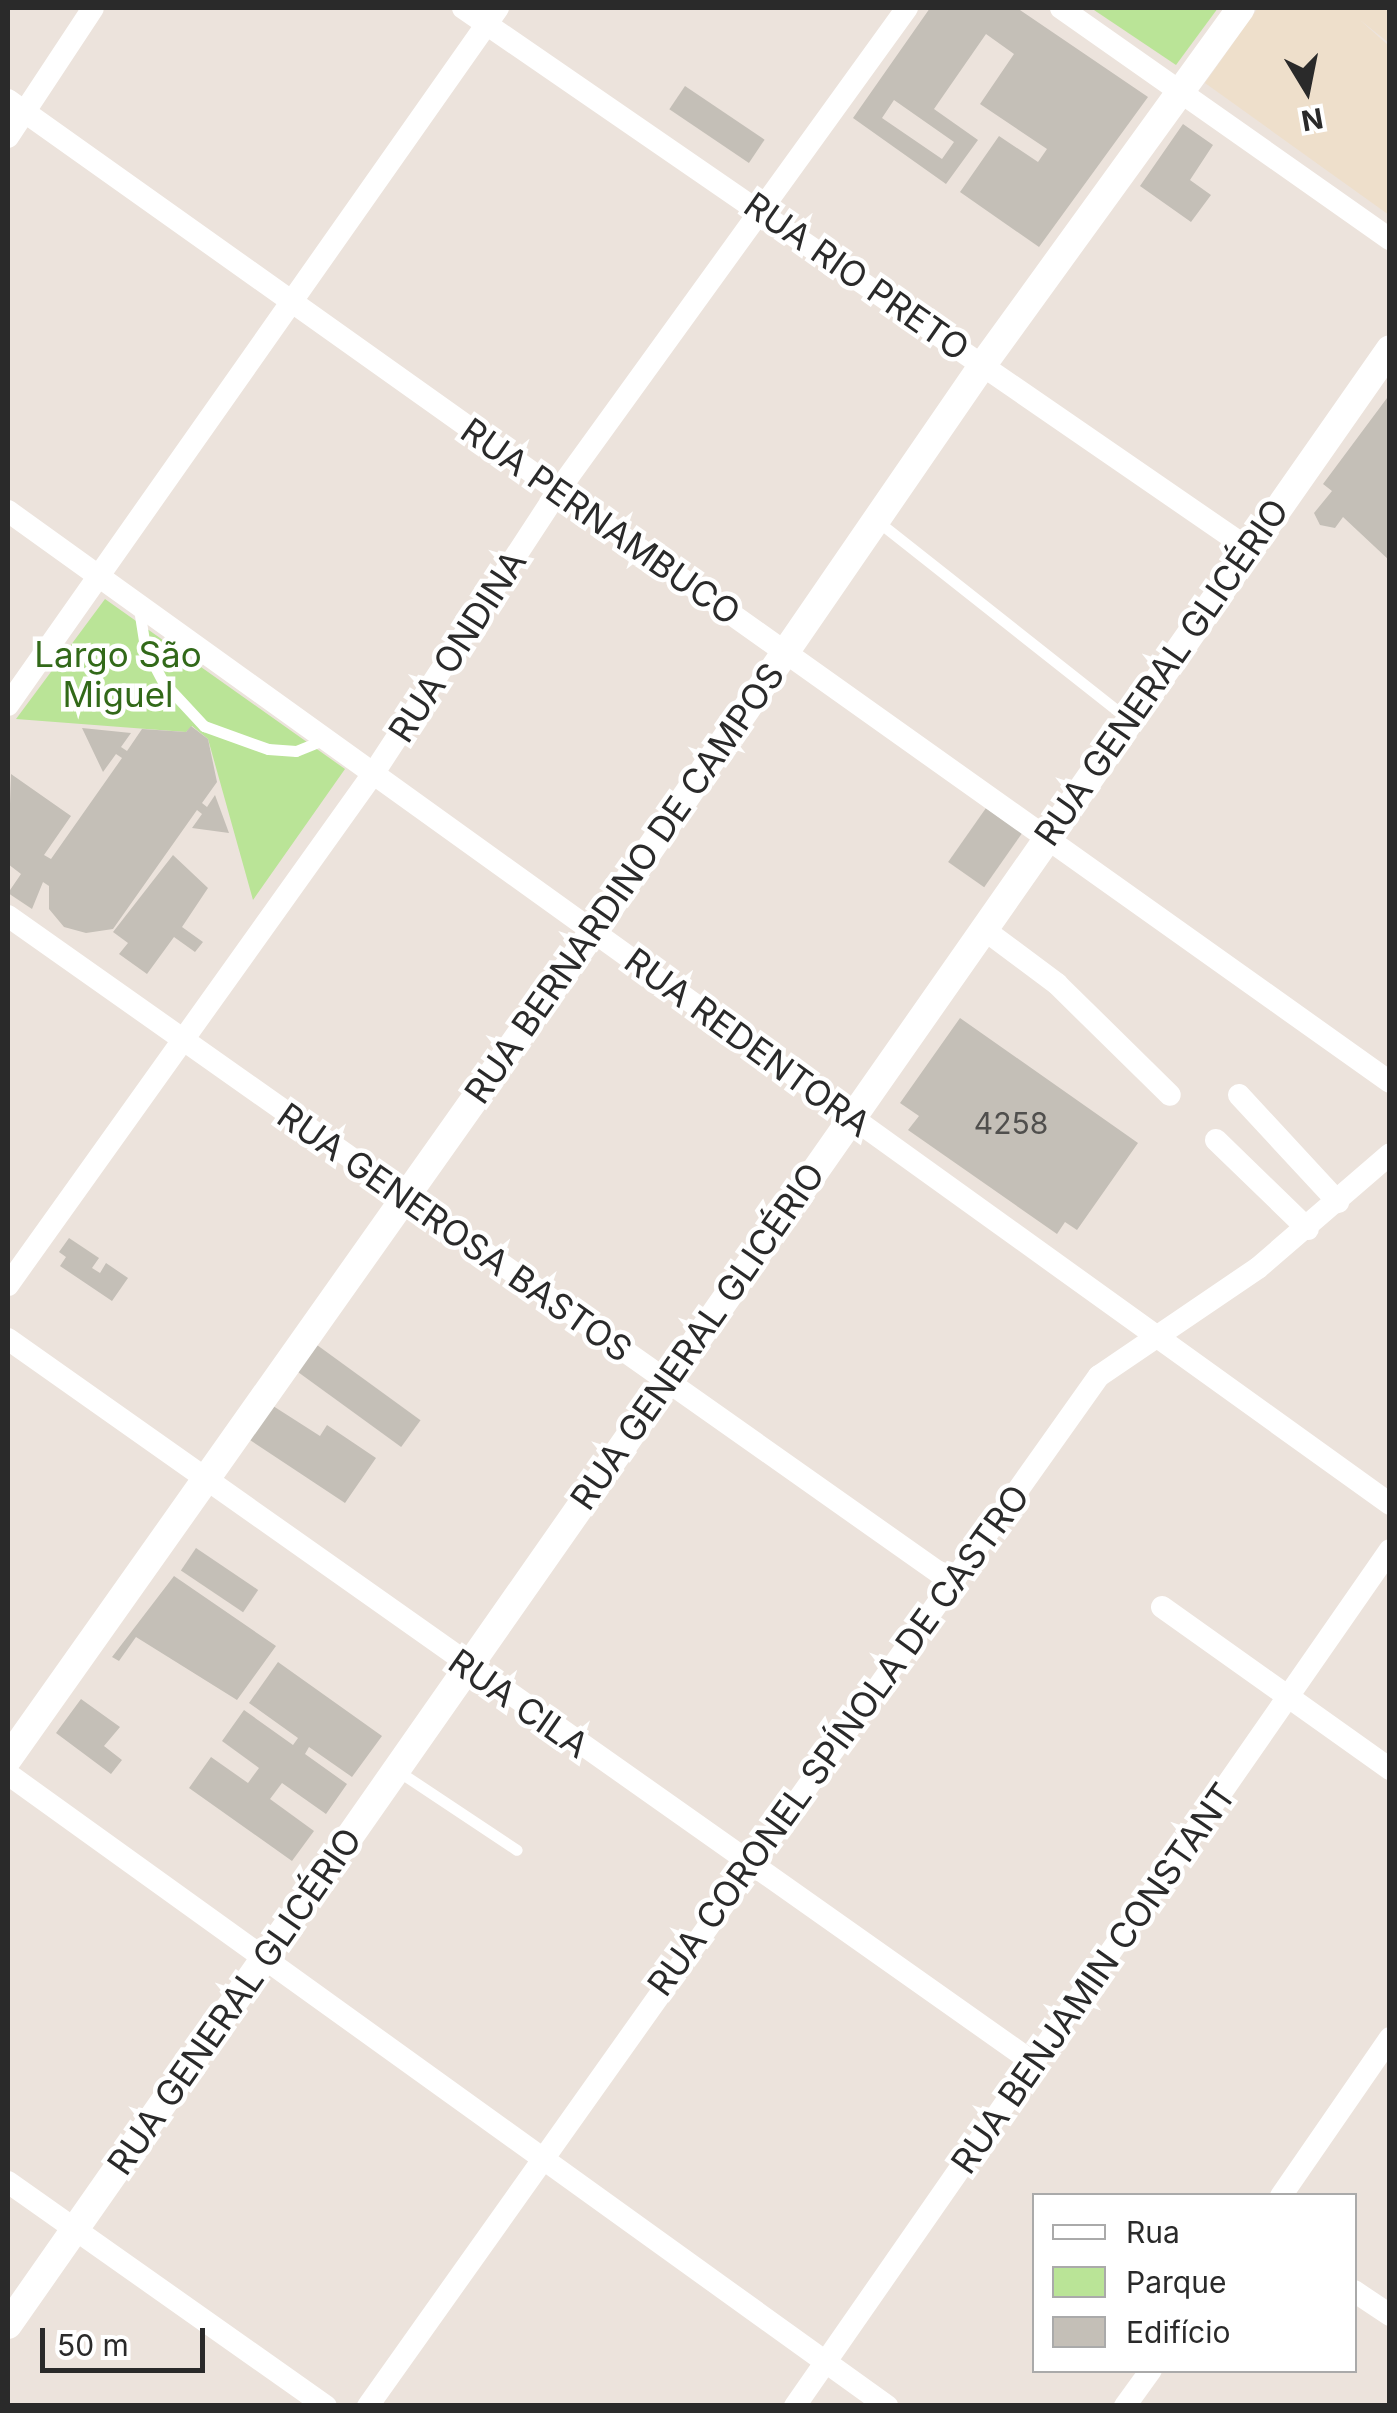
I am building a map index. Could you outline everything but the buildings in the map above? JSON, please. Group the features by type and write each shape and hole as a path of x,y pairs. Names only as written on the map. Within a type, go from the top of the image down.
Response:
{"street":[{"path":"8,137 16,106 93,8"},
{"name":"RUA RIO PRETO","path":"463,8 492,16 1248,549"},
{"name":"RUA ONDINA","path":"8,1284 375,771 558,491 907,8"},
{"path":"1062,8 1390,238"},
{"name":"RUA BERNARDINO DE CAMPOS","path":"8,1759 593,932 984,364 1241,8"},
{"path":"8,705 492,16"},
{"name":"RUA PERNAMBUCO","path":"16,106 1390,1082"},
{"name":"RUA GENERAL GLICÉRIO","path":"8,2325 850,1115 1390,349"},
{"name":"RUA REDENTORA","path":"8,512 330,737 593,932 1390,1504"},
{"name":"RUA GENEROSA BASTOS","path":"8,916 952,1582"},
{"path":"982,928 1057,984 1170,1095"},
{"path":"1239,1095 1338,1202"},
{"path":"1216,1140 1308,1229"},
{"name":"RUA CORONEL SPÍNOLA DE CASTRO","path":"368,2406 538,2159 1099,1376 1308,1229 1390,1154"},
{"name":"RUA CILA","path":"8,1339 749,1867 1034,2063"},
{"name":"RUA BENJAMIN CONSTANT","path":"795,2406 1390,1550"},
{"path":"1162,1607 1390,1769"},
{"path":"8,1774 886,2406"},
{"path":"1283,2193 1390,2038"},
{"path":"8,2182 326,2406"},
{"path":"1357,2293 1390,2315"},
{"path":"1125,2406 1149,2373"}],"lane":[{"path":"876,520 1128,719"},
{"path":"138,604 145,648 164,683 204,726 268,749 296,750 330,737"},
{"path":"396,1769 517,1850"}],"shaded area":[{"path":"1258,8 1389,8 1389,43 1360,20 1389,46 1389,215 1205,83"}],"green space":[{"path":"1091,8 1218,8 1176,65"},
{"name":"Largo São Miguel","path":"105,599 345,769 253,900 208,739 192,726 186,732 16,719"}]}
